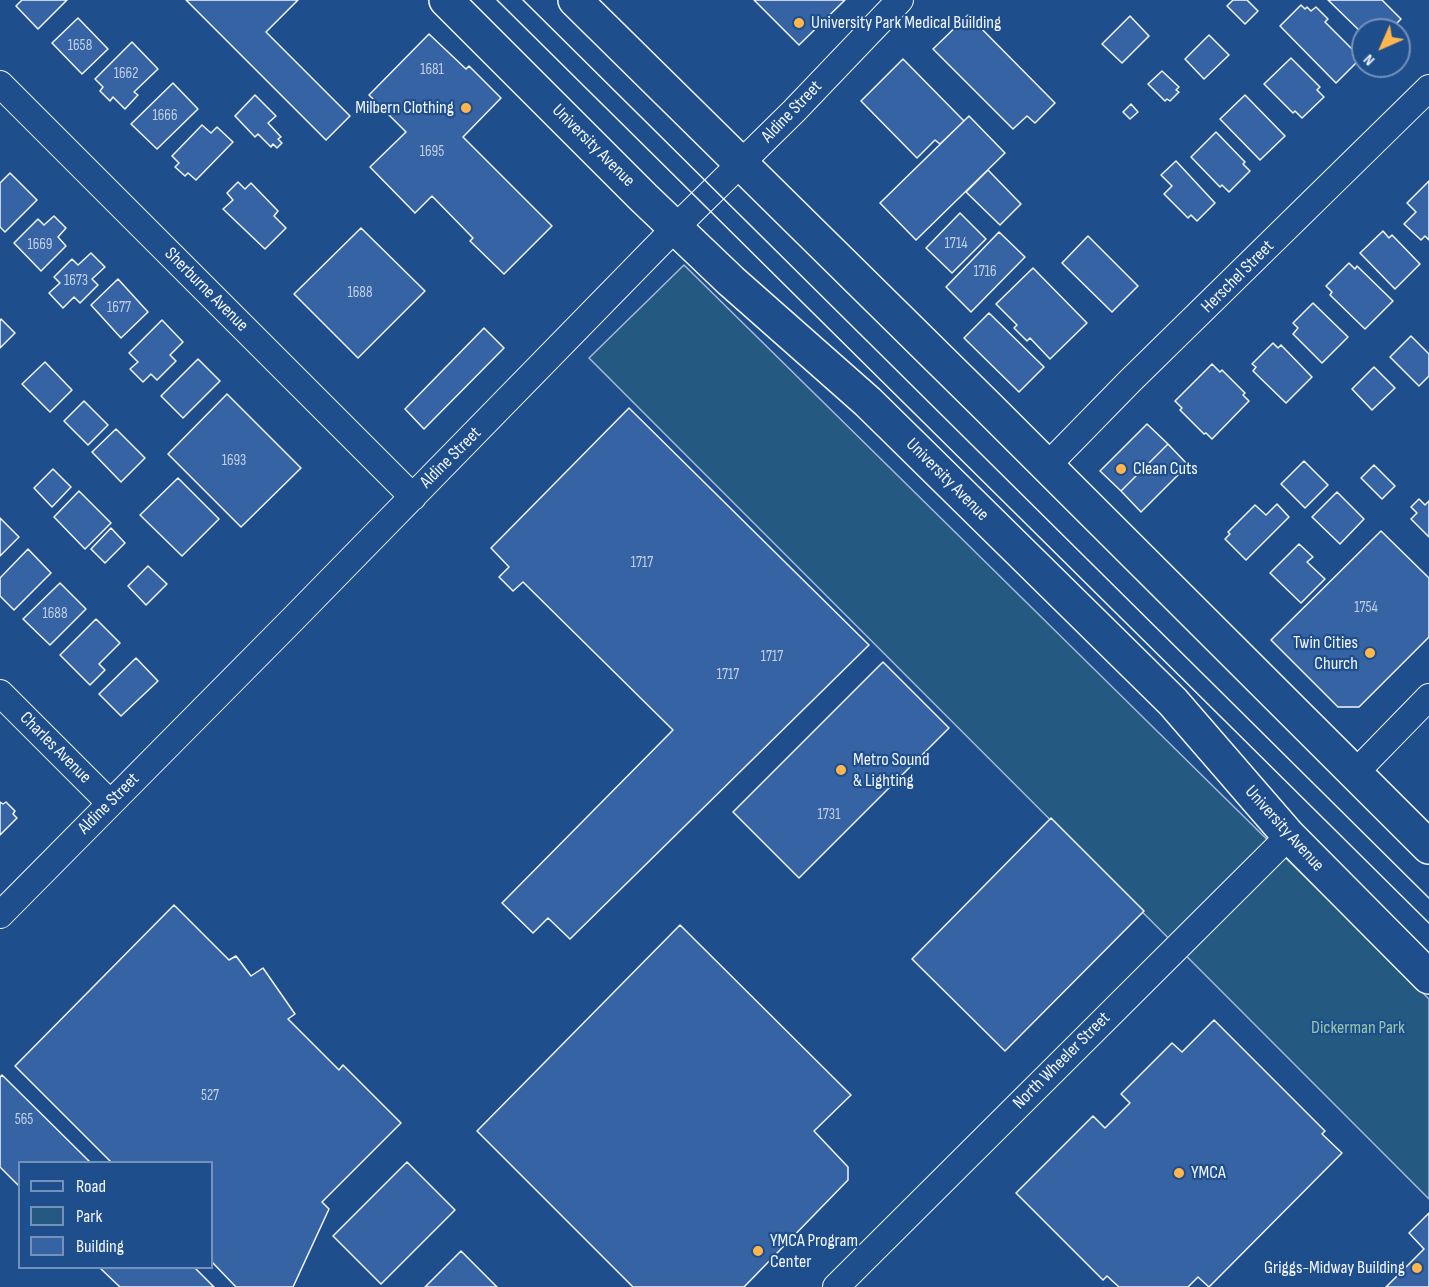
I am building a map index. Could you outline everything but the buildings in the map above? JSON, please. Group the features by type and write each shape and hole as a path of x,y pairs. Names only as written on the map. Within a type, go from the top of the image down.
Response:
{"main road":[{"name":"University Avenue","path":"446,0 675,228 868,402 1164,694 1289,836 1429,977"},
{"path":"575,0 1356,772 1429,847"}],"street":[{"name":"Aldine Street","path":"0,915 900,0"},
{"name":"Sherburne Avenue","path":"0,84 412,497"},
{"name":"Herschel Street","path":"1047,466 1130,381 1429,88"},
{"name":"Charles Avenue","path":"0,693 110,803"},
{"path":"1356,772 1429,697"},
{"name":"North Wheeler Street","path":"836,1287 1289,836"}],"green space":[{"name":"Dickerman Park","path":"684,265 1429,999 1429,1199 589,358"}],"tram line":[{"path":"497,0 1429,923"},
{"path":"523,0 1429,898"}],"place":[{"name":"University Park Medical Building","path":"799,23"},
{"name":"Milbern Clothing","path":"466,108"},
{"name":"Clean Cuts","path":"1121,469"},
{"name":"Twin Cities Church","path":"1370,653"},
{"name":"Metro Sound & Lighting","path":"841,770"},
{"name":"YMCA","path":"1179,1173"},
{"name":"YMCA Program Center","path":"758,1251"},
{"name":"Griggs-Midway Building","path":"1417,1268"}]}
